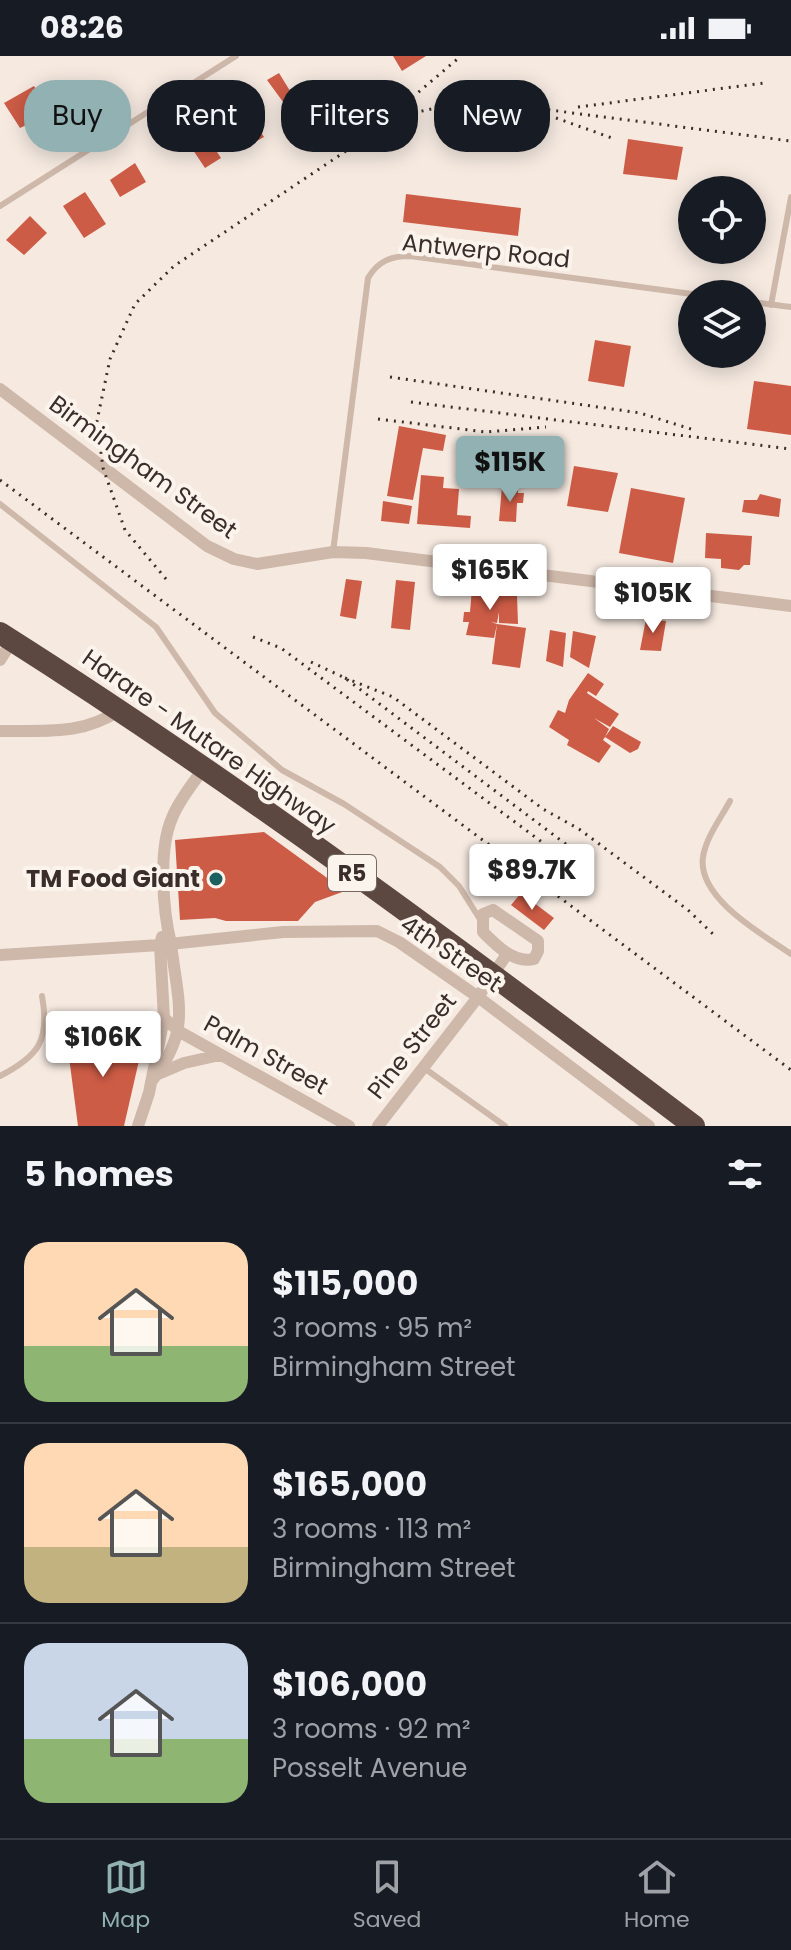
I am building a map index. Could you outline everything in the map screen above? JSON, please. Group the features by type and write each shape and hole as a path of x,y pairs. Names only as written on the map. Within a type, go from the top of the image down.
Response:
{"highway":[{"name":"Harare - Mutare Highway","path":"4,645 120,710 281,822 694,1126"}],"street":[{"name":"Birmingham Street","path":"0,389 220,553 257,564 333,552 366,553 791,606"},
{"path":"0,731 80,730 102,722 120,710"},
{"path":"138,1126 154,1078 164,1018 164,860 167,833 182,799 203,769"},
{"path":"493,910 538,941 534,959 525,961 507,954 483,932 483,914 493,910"},
{"name":"4th Street","path":"0,955 283,932 377,931 399,942 478,997 649,1126"},
{"path":"154,1078 173,1051 180,1032 166,940"},
{"name":"Pine Street","path":"378,1126 478,997 507,954"},
{"name":"Palm Street","path":"164,1018 180,1032 349,1126"},
{"path":"154,1078 196,1059 220,1055"}],"lane":[{"path":"0,206 236,56"},
{"path":"771,305 791,197"},
{"name":"Antwerp Road","path":"333,552 368,278 374,268 394,256 410,256 678,292"},
{"path":"766,304 791,307"},
{"path":"0,504 156,627 215,713 282,770 344,804 440,867 459,886 481,921"},
{"path":"730,801 708,842 703,858 704,874 717,898 791,954"},
{"path":"0,1076 18,1067 37,1051 44,1034 46,1017 42,996"},
{"path":"424,1068 505,1126"}],"building":[{"path":"393,56 426,56 402,71"},
{"path":"279,73 283,80 281,99 267,80"},
{"path":"24,92 24,126 20,128 4,103"},
{"path":"628,139 683,147 677,180 623,174"},
{"path":"194,152 217,152 221,158 205,168"},
{"path":"135,163 146,182 120,197 110,180"},
{"path":"85,192 106,224 84,238 63,206"},
{"path":"406,194 521,208 518,236 403,222"},
{"path":"30,216 47,233 24,255 6,240"},
{"path":"595,340 631,346 624,387 588,381"},
{"path":"754,381 791,386 791,435 747,429"},
{"path":"399,426 446,435 443,451 423,448 413,500 387,496"},
{"path":"574,466 618,473 608,512 567,506"},
{"path":"421,475 444,477 443,488 459,489 457,515 471,516 470,528 417,524"},
{"path":"502,486 518,487 518,493 524,493 523,503 517,503 516,522 499,521"},
{"path":"631,488 685,498 673,563 619,553"},
{"path":"760,494 781,499 779,517 742,512 744,500 757,500"},
{"path":"383,501 412,506 409,524 381,521"},
{"path":"706,533 752,536 750,565 744,565 739,570 721,568 721,559 705,558"},
{"path":"346,579 362,581 356,619 340,616"},
{"path":"396,580 415,582 410,630 391,628"},
{"path":"472,588 517,595 518,624 499,623 499,612 497,623 491,622 497,624 494,638 466,635 469,622 463,622 464,612 470,612"},
{"path":"646,619 666,621 661,651 640,650"},
{"path":"497,624 526,628 520,668 492,664"},
{"path":"550,630 566,633 563,667 546,661"},
{"path":"573,631 596,636 589,668 570,657"},
{"path":"588,673 604,684 596,696 587,693 619,714 610,727 594,718 609,729 603,740 611,746 599,763 567,745 569,740 549,727 558,710 565,713 569,700"},
{"path":"613,726 641,742 638,749 630,753 605,737"},
{"path":"264,832 345,891 315,902 298,921 180,920 175,840"},
{"path":"521,893 554,918 544,930 511,905"},
{"path":"66,1034 143,1043 124,1126 78,1126"}],"railway":[{"path":"418,93 461,56"},
{"path":"578,107 764,83"},
{"path":"166,579 125,530 103,468 97,421 110,359 135,304 174,266 364,139 413,113 454,104 495,103 791,141"},
{"path":"556,118 612,138"},
{"path":"390,377 640,413 691,429"},
{"path":"411,402 791,449"},
{"path":"378,419 486,432 546,427"},
{"path":"0,480 791,1070"},
{"path":"253,637 281,648 566,860"},
{"path":"311,662 345,678 575,851"},
{"path":"345,678 393,697 543,809 579,829 688,910 715,936"}],"place":[{"name":"TM Food Giant","path":"216,879"}]}
